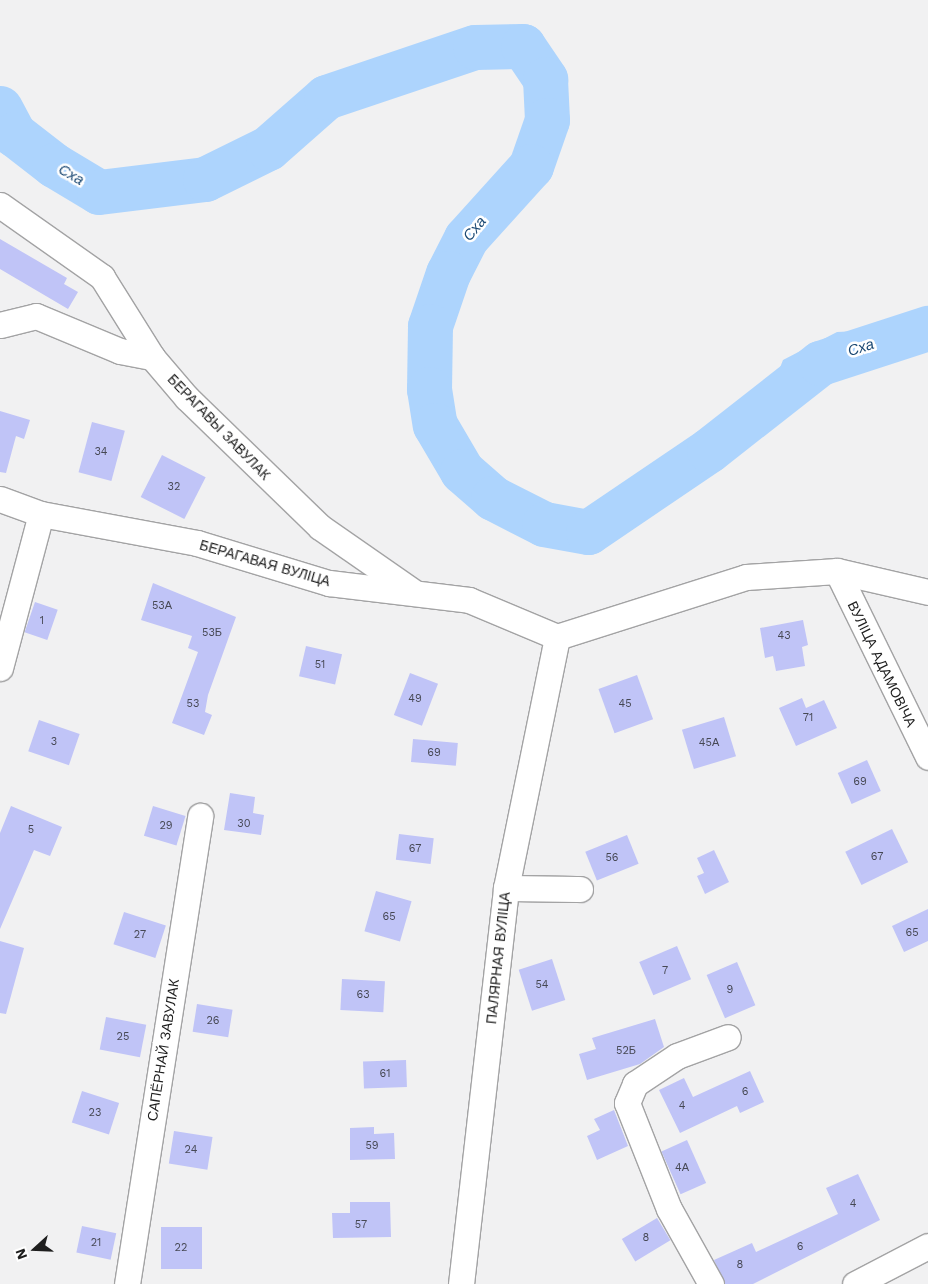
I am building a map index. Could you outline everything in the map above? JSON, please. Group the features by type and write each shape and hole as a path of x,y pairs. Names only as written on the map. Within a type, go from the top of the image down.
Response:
{"street":[{"name":"БЕРАГАВЫ ЗАВУЛАК","path":"0,205 102,277 152,357 284,496 320,527 414,592"},
{"path":"0,325 36,316 120,351 152,357"},
{"name":"БЕРАГАВАЯ ВУЛІЦА","path":"0,500 41,514 197,543 329,583 469,600 557,636"},
{"path":"0,668 41,514"},
{"path":"557,636 746,577 837,571 928,592"},
{"name":"ВУЛІЦА АДАМОВІЧА","path":"837,571 928,758"},
{"name":"ПАЛЯРНАЯ ВУЛІЦА","path":"461,1284 506,888 557,636"},
{"name":"САПЁРНАЙ ЗАВУЛАК","path":"127,1284 200,816"},
{"path":"506,888 580,889"},
{"path":"711,1284 669,1209 627,1103 636,1084 677,1056 728,1037"},
{"path":"855,1284 928,1246"}],"water":[{"path":"928,309 928,344 860,362 833,374 794,402 774,383 783,360 837,332 880,330"}],"building":[{"path":"0,239 67,278 64,284 78,292 68,309 0,269"},
{"path":"0,411 30,420 24,439 16,436 6,473 0,472"},
{"path":"92,422 125,431 111,481 79,472"},
{"path":"162,455 206,477 184,519 141,497"},
{"path":"153,583 236,617 208,695 205,712 212,715 204,735 172,723 198,652 188,648 192,636 141,620"},
{"path":"35,602 58,610 47,640 25,632"},
{"path":"803,620 808,645 802,647 805,666 776,671 773,656 765,658 760,628"},
{"path":"306,646 342,654 335,685 299,676"},
{"path":"410,673 438,684 422,726 394,715"},
{"path":"637,675 653,719 615,733 598,689"},
{"path":"802,698 806,708 824,700 837,728 796,746 779,708"},
{"path":"724,717 736,756 694,769 682,730"},
{"path":"39,720 80,734 69,765 28,751"},
{"path":"413,739 458,743 456,766 411,762"},
{"path":"867,760 881,791 852,804 838,773"},
{"path":"230,793 255,797 253,813 264,815 261,835 224,830"},
{"path":"11,806 62,827 50,856 34,850 0,929 0,833"},
{"path":"153,806 186,816 176,846 144,836"},
{"path":"892,829 908,862 861,885 845,852"},
{"path":"399,834 434,838 431,864 396,860"},
{"path":"627,835 639,864 597,881 585,852"},
{"path":"714,850 729,882 705,894 697,876 704,873 697,858"},
{"path":"376,891 412,901 400,942 364,931"},
{"path":"928,909 928,941 904,952 892,926"},
{"path":"124,912 166,926 155,958 113,944"},
{"path":"0,941 24,948 6,1014 0,1013"},
{"path":"677,946 691,979 653,995 639,962"},
{"path":"552,959 565,1000 532,1011 519,970"},
{"path":"737,962 755,1005 725,1018 707,975"},
{"path":"342,979 385,981 383,1012 340,1010"},
{"path":"197,1004 233,1010 228,1037 193,1032"},
{"path":"106,1017 146,1025 140,1057 100,1049"},
{"path":"655,1019 664,1047 640,1064 587,1080 579,1054 596,1049 592,1038"},
{"path":"406,1060 407,1087 364,1088 363,1062"},
{"path":"750,1071 764,1102 740,1113 737,1106 680,1133 659,1090 684,1078 693,1097"},
{"path":"82,1091 119,1103 109,1134 72,1122"},
{"path":"614,1110 628,1146 597,1160 587,1136 600,1130 594,1119"},
{"path":"374,1127 374,1134 394,1133 395,1159 350,1160 350,1128"},
{"path":"174,1131 213,1137 207,1170 169,1164"},
{"path":"687,1140 706,1183 681,1194 661,1151"},
{"path":"858,1174 880,1220 753,1284 725,1284 714,1260 752,1243 756,1252 838,1214 826,1188"},
{"path":"350,1202 390,1202 391,1237 333,1238 332,1213 350,1213"},
{"path":"657,1218 670,1240 635,1261 622,1239"},
{"path":"82,1226 116,1233 111,1260 76,1252"},
{"path":"161,1227 202,1227 202,1269 161,1269"}],"waterway":[{"name":"Сха","path":"0,108 14,134 54,165 99,192 205,179 268,148 326,97 475,47 523,46 545,79 547,120 531,166 466,238 448,273 430,326 429,389 435,425 462,471 493,498 544,524 588,532 709,450 820,363 928,328"}]}
